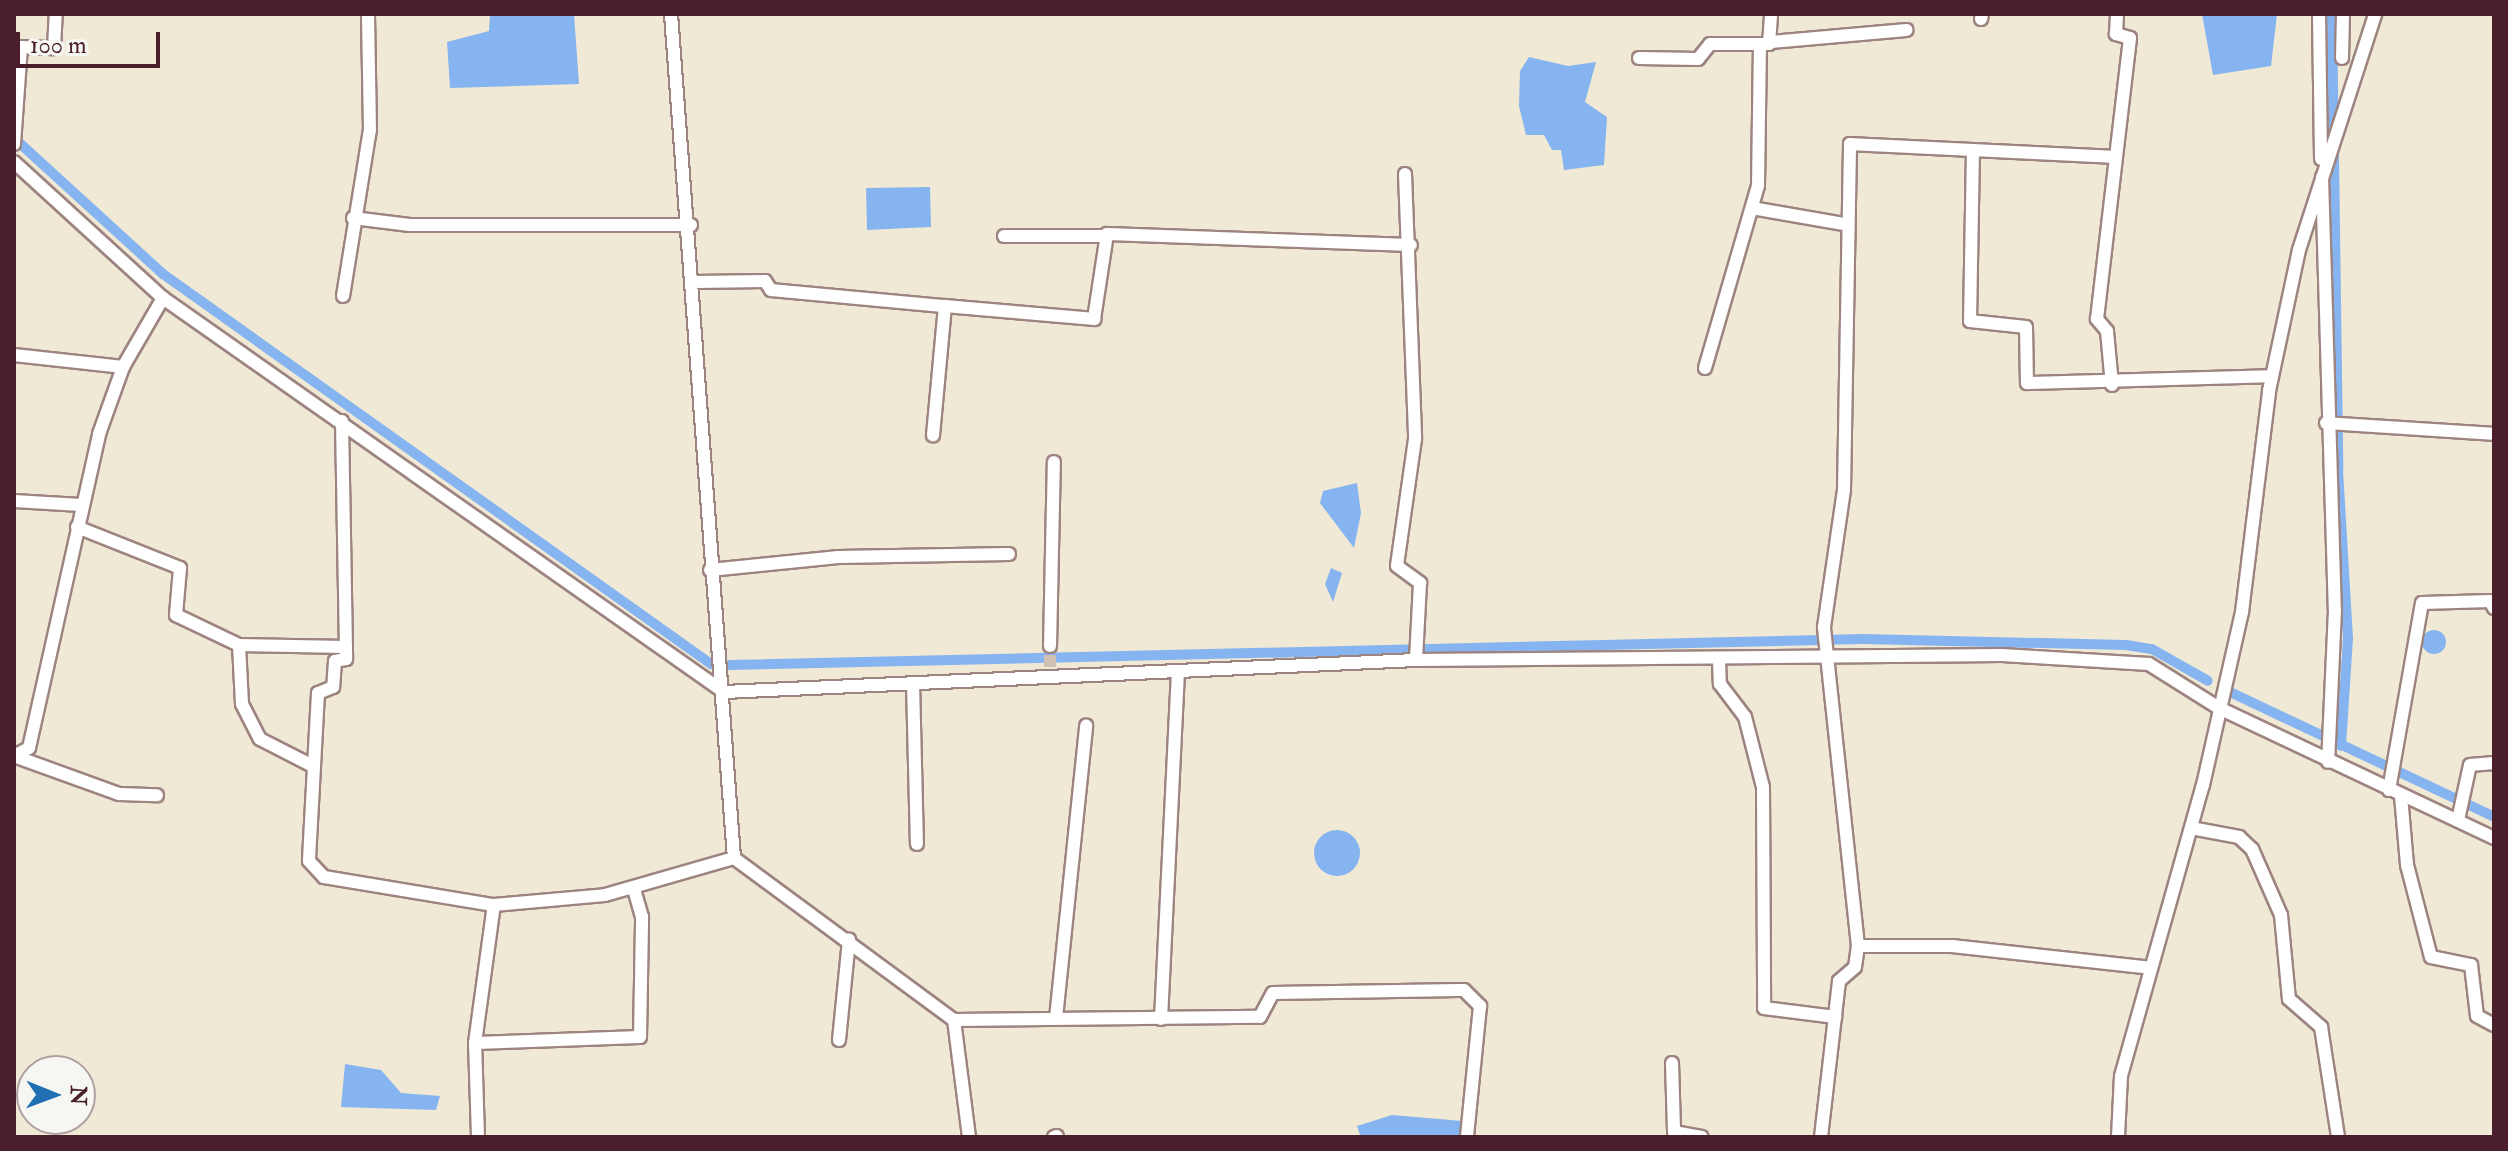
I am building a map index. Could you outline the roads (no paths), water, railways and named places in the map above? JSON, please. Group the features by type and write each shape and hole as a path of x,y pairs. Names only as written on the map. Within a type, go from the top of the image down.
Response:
{"street":[{"path":"14,144 21,47 54,48 56,14"},
{"path":"343,296 353,218 370,130 368,14"},
{"path":"671,14 696,282 710,570 724,692 734,858"},
{"path":"1705,368 1752,208 1771,14"},
{"path":"2112,385 2107,331 2097,319 2130,38 2116,34 2117,14"},
{"path":"2319,14 2334,424 2332,728 2328,756"},
{"path":"2342,58 2343,14"},
{"path":"2118,1137 2121,1076 2191,828 2242,612 2272,376 2323,158 2375,14"},
{"path":"1639,58 1698,59 1710,44 1766,43 1906,30"},
{"path":"1821,1137 1839,981 1855,967 1858,946 1824,627 1844,490 1844,224 1853,141 2116,157"},
{"path":"1973,150 1971,324 2026,327 2029,384 2112,385 2272,376"},
{"path":"14,162 163,298 342,421 545,573 724,692 913,683 1050,672 1178,674 1416,656 1719,660 1825,651 2149,664 2219,708 2459,816 2494,838"},
{"path":"1405,174 1411,245 1415,439 1397,566 1420,583 1416,656"},
{"path":"1752,208 1844,224"},
{"path":"353,218 410,225 691,225"},
{"path":"1004,236 1411,245"},
{"path":"696,282 765,281 771,290 1094,319 1102,236"},
{"path":"14,756 29,748 81,505 123,367 163,298"},
{"path":"933,435 945,306"},
{"path":"14,355 123,367"},
{"path":"342,421 346,661 335,661 333,687 319,689 308,854 324,877 494,905 634,889 734,858"},
{"path":"2334,424 2494,434"},
{"path":"1050,646 1054,462"},
{"path":"14,501 81,505"},
{"path":"77,527 180,568 176,615 239,645 346,647"},
{"path":"710,570 838,557 1009,554"},
{"path":"2494,608 2490,601 2422,603 2395,762 2394,789 2407,865 2431,957 2471,965 2477,1016 2494,1025"},
{"path":"239,645 242,704 260,739 313,766"},
{"path":"1719,660 1720,684 1745,717 1763,787 1764,1008 1835,1017"},
{"path":"1161,1019 1178,674"},
{"path":"913,683 917,844"},
{"path":"1056,1018 1086,726"},
{"path":"14,756 119,794 157,795"},
{"path":"2459,816 2470,765 2494,763"},
{"path":"2191,828 2239,837 2261,868 2281,915 2289,999 2321,1027 2329,1055 2338,1137"},
{"path":"734,858 849,939 954,1020 1260,1017 1273,993 1464,990 1480,1006 1467,1137"},
{"path":"475,1043 640,1037 642,917 634,889"},
{"path":"478,1137 475,1043 494,905"},
{"path":"839,1040 849,939"},
{"path":"1858,946 1952,946 2150,968"},
{"path":"954,1020 969,1137"},
{"path":"1672,1063 1674,1132 1702,1137"}],"water":[{"path":"490,14 574,14 579,84 450,88 447,42 489,31"},
{"path":"2202,14 2277,14 2271,66 2213,75"},
{"path":"1529,57 1568,66 1596,62 1585,102 1607,117 1604,165 1564,170 1561,150 1552,150 1544,135 1526,135 1519,106 1520,71"},
{"path":"930,187 931,227 867,230 866,188"},
{"path":"1357,483 1361,513 1354,548 1320,503 1323,491"},
{"path":"1331,568 1342,573 1333,602 1325,584"},
{"path":"2434,630 2445,637 2446,642 2439,653 2434,654 2423,647 2422,642 2429,631"},
{"path":"1337,830 1353,837 1360,853 1353,869 1337,876 1321,869 1314,853 1321,837"},
{"path":"345,1064 381,1070 401,1093 440,1096 436,1110 341,1107"},
{"path":"1392,1115 1462,1121 1459,1137 1360,1135 1357,1126"}],"waterway":[{"path":"2332,14 2338,470 2348,638 2341,746"},
{"path":"14,138 163,274 711,664"},
{"path":"729,665 1863,639 2126,645 2152,649 2208,681"},
{"path":"2230,692 2494,817"}],"tunnel":[{"path":"1050,646 1050,667"}]}
